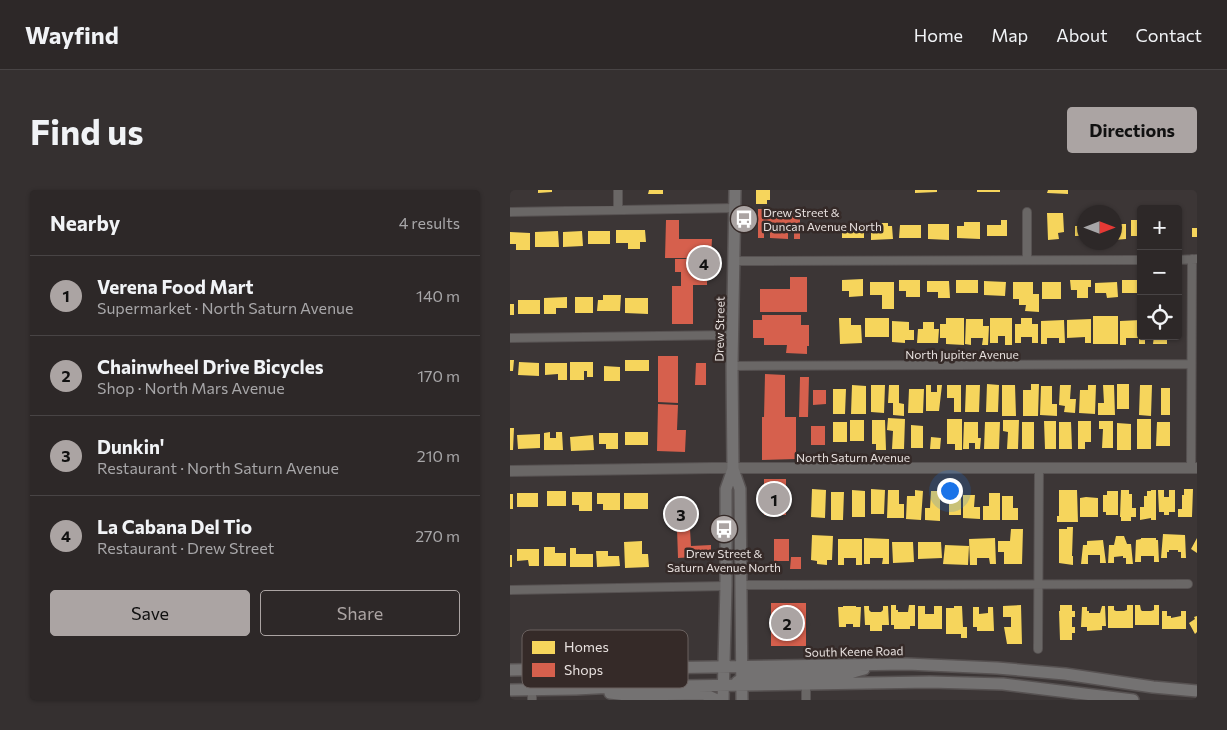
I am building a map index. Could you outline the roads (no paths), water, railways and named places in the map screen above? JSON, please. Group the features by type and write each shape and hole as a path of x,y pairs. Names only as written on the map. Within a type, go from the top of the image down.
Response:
{"main road":[{"name":"Drew Street","path":"724,700 741,645 740,489 733,469 732,366 735,190"},
{"name":"Drew Street","path":"733,469 726,489 726,586 733,675 742,700"},
{"path":"726,558 732,586 731,649 734,700"},
{"name":"South Keene Road","path":"688,680 907,664 1026,671 1197,691"},
{"name":"South Keene Road","path":"688,667 711,667 760,684 930,682 1003,684 1133,700"},
{"name":"South Keene Road","path":"510,690 532,695 603,688"},
{"path":"576,690 626,694 704,694 717,700"}],"street":[{"path":"618,190 618,210"},
{"path":"510,212 735,208"},
{"path":"1028,212 1028,260"},
{"path":"1182,260 1195,259 1191,364 1194,468"},
{"path":"734,260 1137,260"},
{"path":"510,338 733,335"},
{"name":"North Jupiter Avenue","path":"732,366 1191,364"},
{"name":"North Saturn Avenue","path":"510,471 1194,468"},
{"path":"1038,649 1039,469"},
{"path":"741,585 1188,584"},
{"path":"510,590 726,586"},
{"path":"806,684 806,700"}],"place":[{"name":"Drew Street & Duncan Avenue North","path":"744,219"},
{"name":"La Cabana Del Tio","path":"704,263"},
{"name":"Verena Food Mart","path":"774,499"},
{"name":"Dunkin'","path":"681,514"},
{"name":"Drew Street & Saturn Avenue North","path":"724,529"},
{"name":"Chainwheel Drive Bicycles","path":"787,623"}]}
